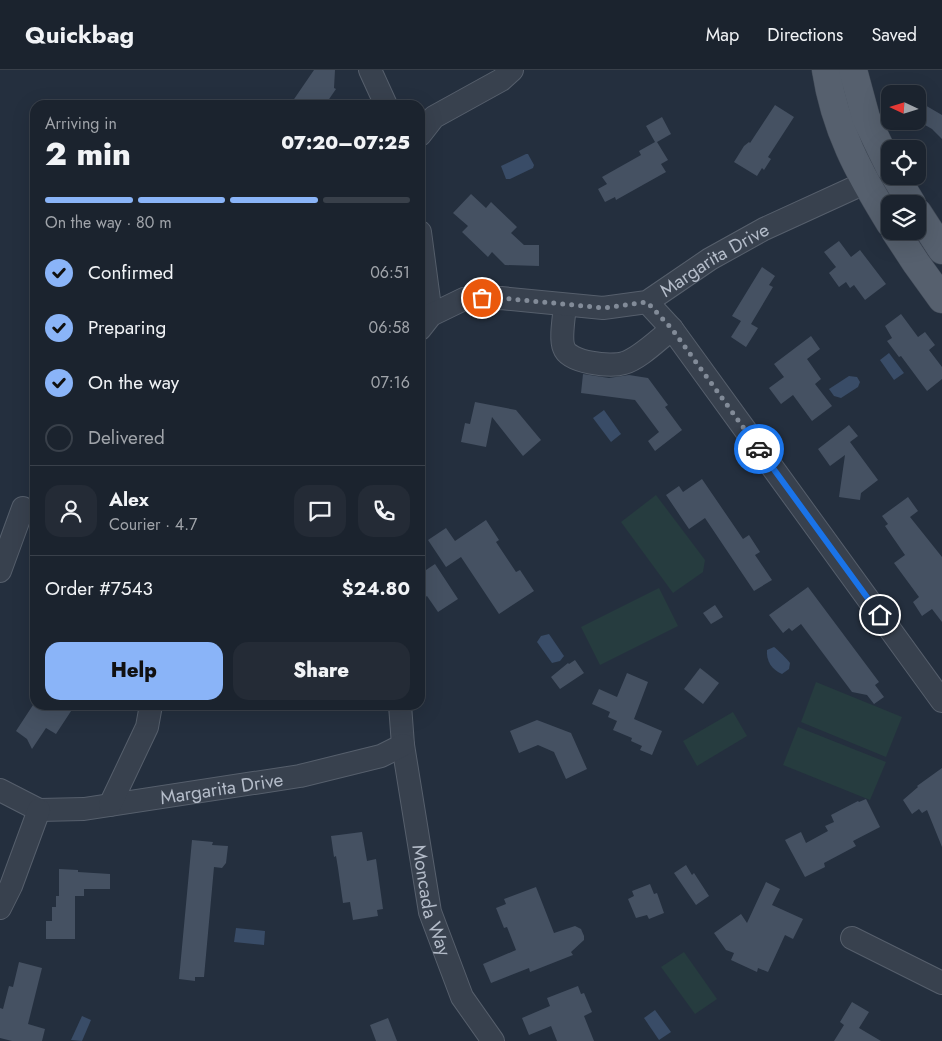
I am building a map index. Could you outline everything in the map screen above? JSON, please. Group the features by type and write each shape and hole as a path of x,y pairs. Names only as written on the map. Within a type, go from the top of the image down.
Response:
{"main road":[{"path":"826,70 838,124 865,183 881,209"},
{"path":"853,70 866,118 881,150"},
{"path":"926,224 940,244"},
{"path":"901,240 942,299"}],"street":[{"path":"370,70 384,100"},
{"path":"425,129 434,117 501,80 512,70"},
{"name":"Margarita Drive","path":"425,322 464,299 501,298 565,306 604,308 647,302 710,259 764,228 881,175"},
{"path":"647,302 672,329 942,701"},
{"path":"565,306 562,343 564,350 580,362 624,363 634,358 672,329"},
{"path":"0,570 24,508"},
{"path":"110,805 147,727 151,710"},
{"path":"400,710 403,746"},
{"name":"Margarita Drive","path":"0,790 39,810 84,809 300,776 380,756 403,746"},
{"name":"Moncada Way","path":"403,746 430,912 462,997 493,1041"},
{"path":"0,908 39,810"},
{"path":"852,938 942,983"}],"green space":[{"path":"656,495 705,560 703,572 673,593 621,522"},
{"path":"659,588 678,626 600,665 581,627"},
{"path":"816,682 902,717 886,757 801,722"},
{"path":"733,712 747,736 697,766 683,741"},
{"path":"798,727 886,762 870,800 783,765"},
{"path":"684,952 717,999 695,1014 661,967"}],"water":[{"path":"528,154 534,165 533,168 510,179 506,179 501,166"},
{"path":"889,353 904,373 894,380 880,360"},
{"path":"849,376 857,377 860,382 858,387 841,398 834,396 829,389"},
{"path":"604,410 621,434 611,442 593,418"},
{"path":"549,634 564,656 560,661 552,663 537,642 541,636"},
{"path":"774,647 790,663 789,669 782,674 773,668 768,658 767,650"},
{"path":"236,928 265,931 264,945 234,942"},
{"path":"655,1010 671,1032 659,1040 644,1018"},
{"path":"82,1016 91,1020 82,1041 71,1040"}],"building":[{"path":"314,70 335,70 334,88 336,89 328,100 293,100"},
{"path":"775,105 794,117 768,157 771,159 764,170 762,168 757,176 734,162 744,146 750,143"},
{"path":"926,106 942,115 942,139 926,126"},
{"path":"662,117 671,134 657,142 668,160 661,164 666,172 616,200 615,197 605,202 598,189 607,184 602,177 641,155 639,151 655,142 646,126"},
{"path":"471,194 486,208 491,202 517,227 511,233 524,245 539,245 539,266 505,265 492,252 488,257 462,232 468,226 453,213"},
{"path":"839,241 851,257 860,250 886,284 865,300 854,285 850,288 846,282 839,287 829,273 836,267 824,252"},
{"path":"762,267 775,276 769,285 773,287 751,324 758,328 746,347 731,337 741,321 732,316"},
{"path":"901,314 918,337 925,332 935,345 929,350 942,367 942,379 927,391 901,356 899,357 887,341 892,338 885,326"},
{"path":"811,336 820,349 807,359 821,379 815,384 832,406 812,421 793,395 781,404 769,388 784,377 774,364"},
{"path":"583,374 609,378 629,375 648,378 668,405 665,407 682,430 655,451 648,441 659,432 635,400 581,393"},
{"path":"475,402 516,410 541,440 523,456 492,417 486,447 461,442 465,423 470,424"},
{"path":"849,425 858,436 850,442 878,480 861,493 860,500 839,497 845,455 830,466 818,449"},
{"path":"702,479 743,539 749,535 760,552 755,555 772,580 754,591 705,518 689,529 666,495 679,486 683,492"},
{"path":"908,497 918,511 910,517 942,557 942,622 932,609 922,616 913,602 919,597 894,563 905,555 885,526 888,524 882,516"},
{"path":"486,520 499,540 496,542 516,572 520,570 534,591 499,614 461,557 446,567 428,540 446,528 455,541"},
{"path":"435,564 458,599 438,612 427,596 425,597 425,571"},
{"path":"808,587 879,682 875,685 884,697 874,704 867,695 852,692 801,624 792,631 789,628 783,633 769,615"},
{"path":"715,605 723,617 711,624 703,613"},
{"path":"575,660 584,673 560,689 551,677 568,663"},
{"path":"700,668 719,683 703,704 684,689"},
{"path":"627,673 648,682 634,719 662,731 652,755 640,750 642,746 631,741 632,738 613,730 617,721 608,717 610,712 592,704 599,689 617,697"},
{"path":"30,710 72,710 56,734 46,728 32,749 27,739 16,731"},
{"path":"537,720 571,733 587,769 566,779 554,752 538,745 519,753 510,731"},
{"path":"942,768 942,847 927,810 922,813 919,809 912,814 903,800 917,786"},
{"path":"866,799 880,827 853,841 856,846 824,863 825,867 805,877 785,840 801,832 806,843 828,831 825,826 834,822 831,815 858,801"},
{"path":"362,832 367,861 376,859 383,909 377,910 378,916 353,920 350,902 343,903 331,836"},
{"path":"192,840 213,842 212,845 228,846 226,863 222,868 214,867 204,977 195,977 195,981 179,979"},
{"path":"686,865 692,875 694,873 709,896 696,905 674,873"},
{"path":"59,869 110,874 110,889 84,889 84,896 75,896 75,939 46,939 46,921 52,921 52,907 56,907 56,896 59,896"},
{"path":"766,882 780,889 772,905 803,919 793,939 785,935 768,972 758,968 757,972 731,960 734,953 726,950 714,933 741,914 747,923"},
{"path":"650,884 654,894 657,893 664,913 649,919 647,915 636,918 628,899 634,896 632,891"},
{"path":"536,887 554,933 575,926 581,929 584,940 571,952 573,955 530,972 529,968 491,983 483,964 516,950 507,927 504,928 496,908 506,904 504,899"},
{"path":"19,962 42,968 28,1024 45,1029 42,1041 12,1041 0,1038 0,1008 3,1009 9,986 13,987"},
{"path":"578,986 581,994 584,993 592,1012 584,1016 594,1041 557,1041 551,1026 529,1035 522,1018 550,1006 547,998"},
{"path":"852,1002 869,1012 859,1028 881,1041 834,1041 844,1025 840,1022"},
{"path":"388,1018 397,1041 376,1041 370,1025"}],"way so far":[{"path":"482,298 501,298 565,306 604,308 647,302 672,329 759,449"}],"route":[{"path":"759,449 880,615"}]}
